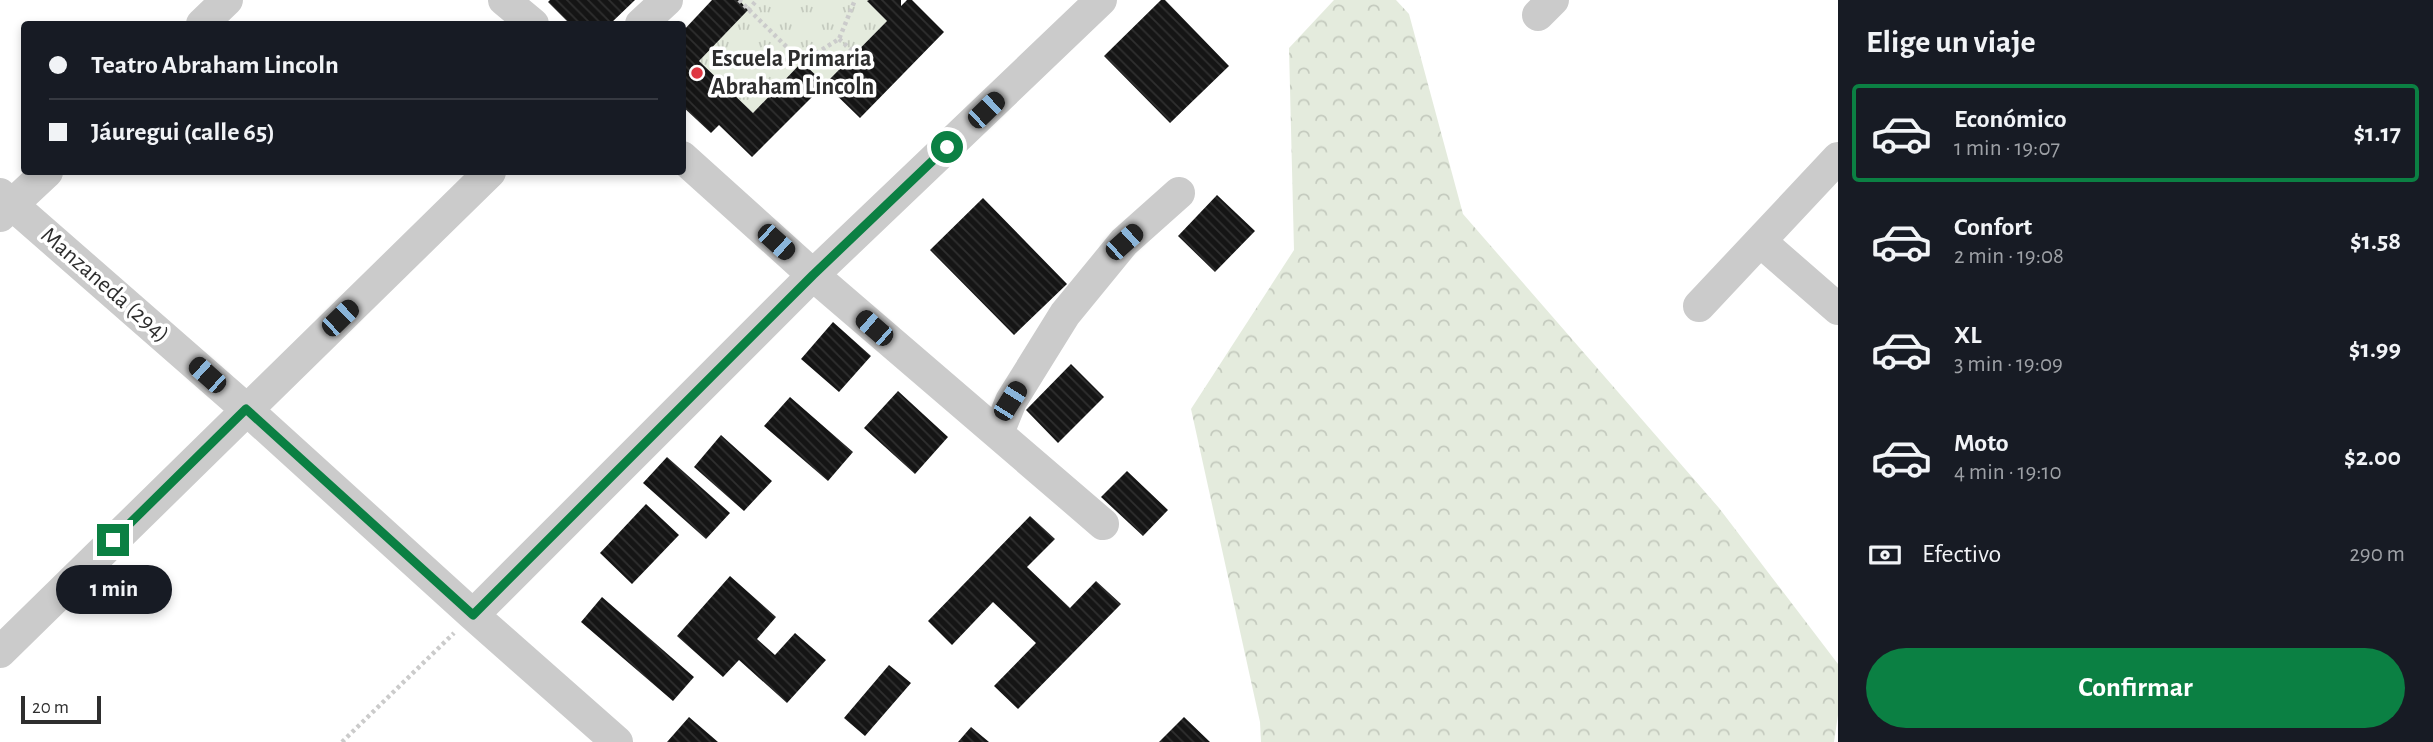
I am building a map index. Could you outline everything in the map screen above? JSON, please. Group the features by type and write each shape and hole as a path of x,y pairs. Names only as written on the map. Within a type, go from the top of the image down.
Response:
{"street":[{"path":"205,21 227,0"},
{"path":"504,0 529,21"},
{"path":"644,21 667,0"},
{"path":"473,615 813,275 1101,0"},
{"path":"1699,306 1838,158"},
{"path":"686,161 813,275 1103,524"},
{"path":"4,205 43,175"},
{"path":"0,652 487,175"},
{"path":"998,433 1010,401 1065,314 1124,242 1179,193"},
{"name":"Manzaneda (294)","path":"4,205 246,409 617,742"},
{"path":"1760,241 1838,309"}],"path":[{"path":"739,0 803,61 839,39 855,0"},
{"path":"748,10 757,0"},
{"path":"839,39 855,54"},
{"path":"342,742 473,615"}],"green space":[{"path":"739,0 869,0 887,21 825,84 802,62 753,113 699,61 748,10"},
{"path":"1334,0 1396,0 1409,14 1463,214 1719,508 1838,664 1838,715 1834,742 1261,742 1260,722 1191,409 1294,250 1289,48"}],"building":[{"path":"635,0 613,21 567,21 548,2"},
{"name":"Escuela Primaria Abraham Lincoln","path":"712,0 739,0 748,10 699,61 753,113 802,62 825,84 752,157 719,125 711,133 686,110 686,28"},
{"path":"901,0 901,6 907,0 912,0 944,32 860,118 825,84 887,21 867,1"},
{"path":"1161,0 1165,0 1229,66 1170,123 1104,56"},
{"path":"1217,195 1255,231 1215,272 1178,236"},
{"path":"983,198 1067,284 1014,335 930,250"},
{"path":"833,322 871,356 839,392 801,359"},
{"path":"1071,364 1104,397 1058,443 1026,410"},
{"path":"898,391 948,437 915,474 864,428"},
{"path":"790,397 853,452 828,481 764,426"},
{"path":"721,435 772,481 744,511 694,467"},
{"path":"667,457 730,513 706,539 643,483"},
{"path":"1127,471 1168,510 1143,536 1101,497"},
{"path":"646,504 679,535 632,584 600,553"},
{"path":"1030,516 1055,539 1027,567 1070,608 1096,581 1121,604 1018,709 994,686 1036,643 993,602 952,645 928,621"},
{"path":"730,576 776,617 757,639 775,655 795,633 826,660 787,703 739,660 723,677 677,636"},
{"path":"602,597 694,677 673,701 581,622"},
{"path":"889,665 911,683 865,736 844,718"},
{"path":"689,717 718,742 667,742"},
{"path":"1184,717 1210,742 1159,742"},
{"path":"971,727 989,742 958,742"}],"place":[{"name":"Escuela Primaria Abraham Lincoln","path":"697,73"}],"route":[{"path":"113,540 246,409 473,615 813,275 947,147"}]}
